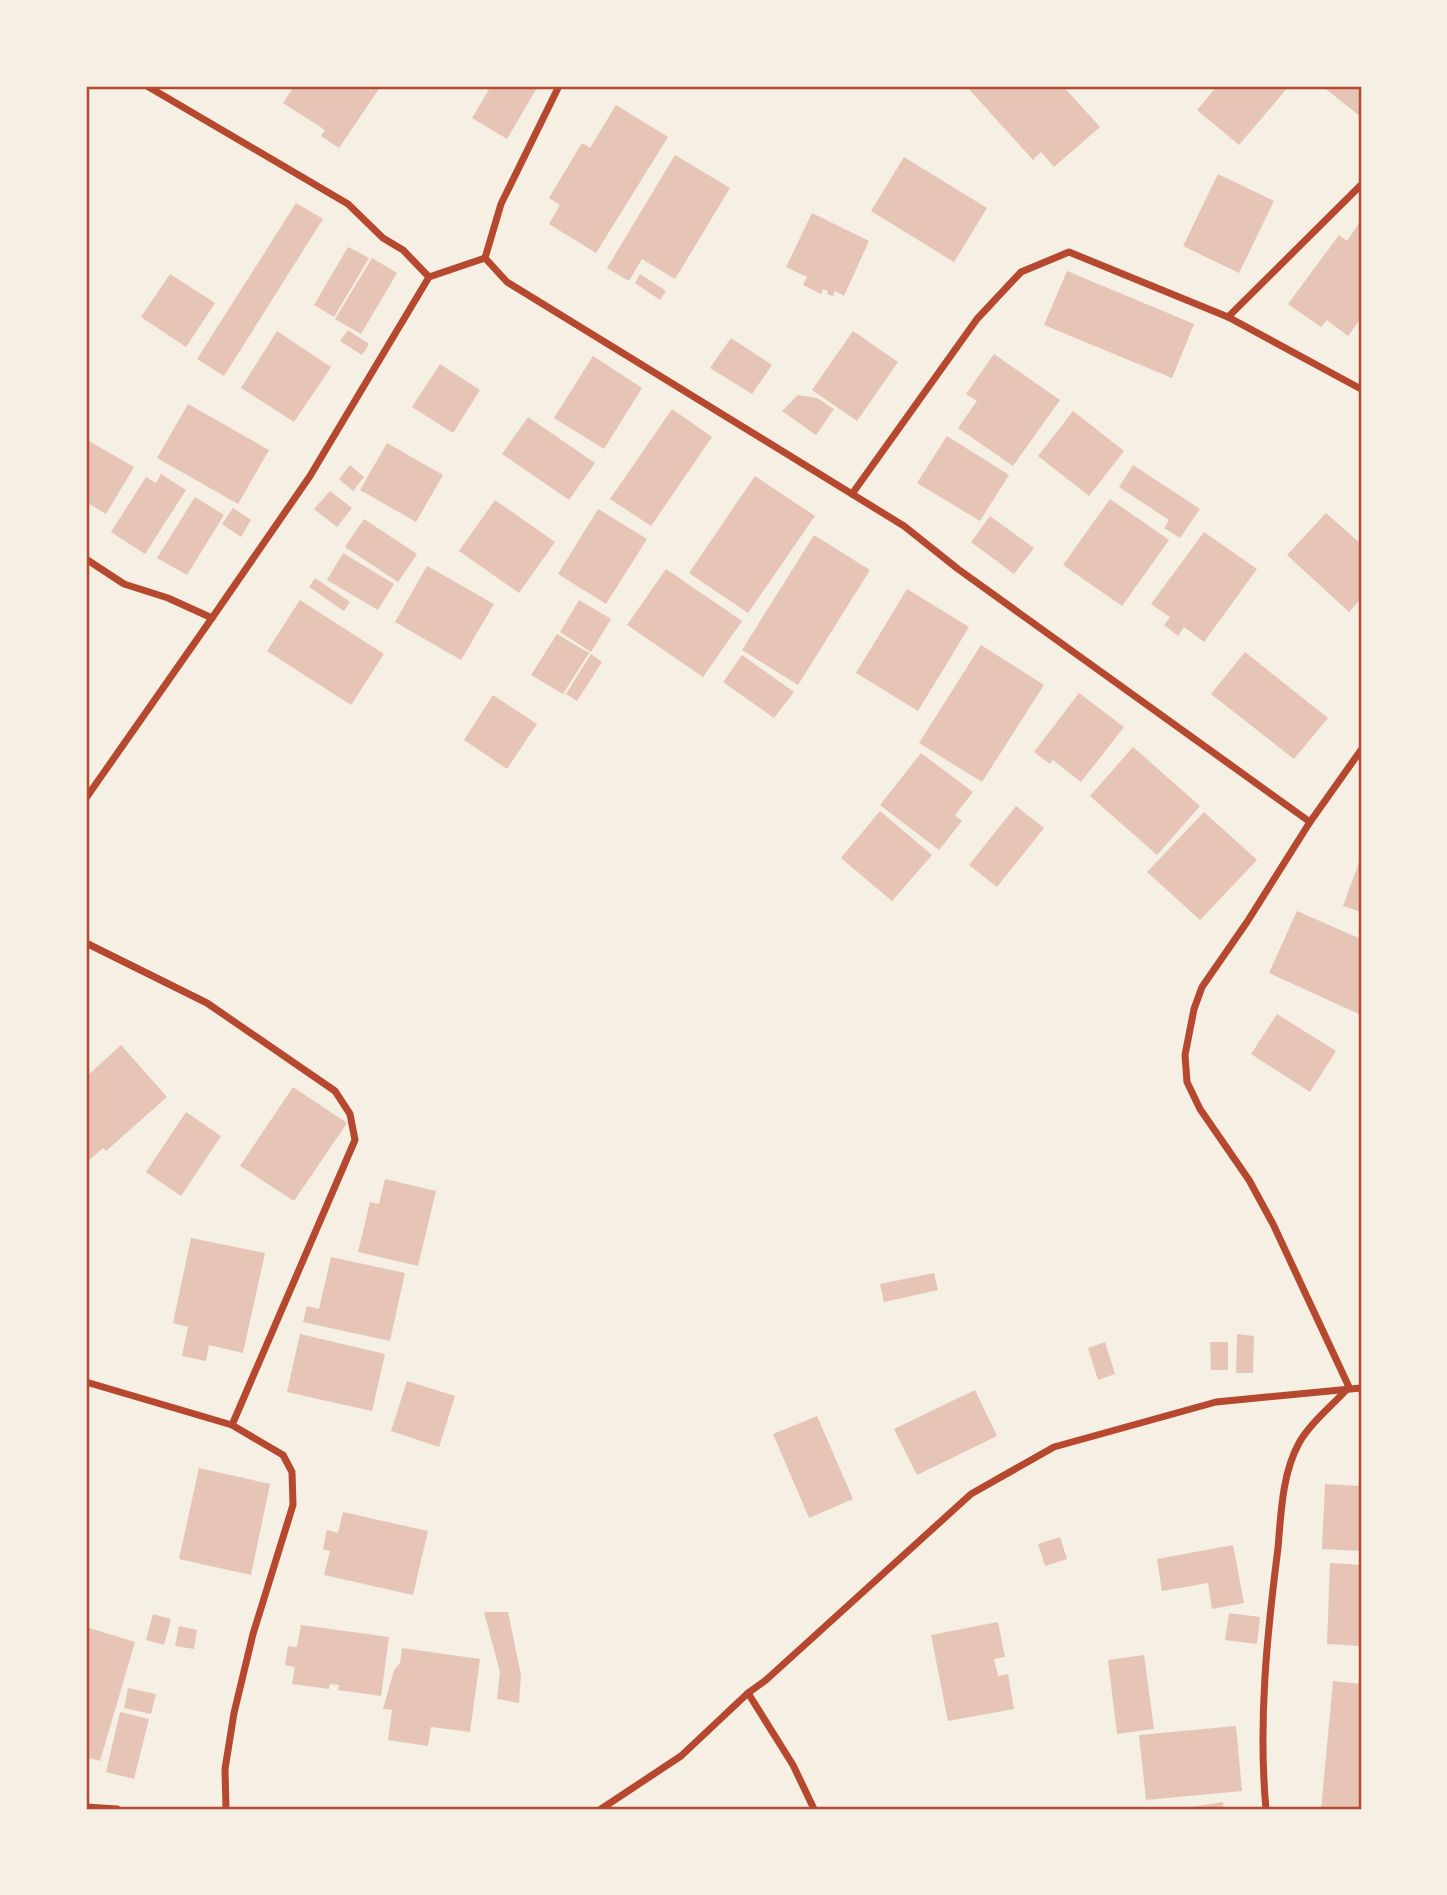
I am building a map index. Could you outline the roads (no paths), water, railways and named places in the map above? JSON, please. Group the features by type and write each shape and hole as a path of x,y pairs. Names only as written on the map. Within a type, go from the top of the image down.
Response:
{"street":[{"path":"147,86 348,204 383,238 403,250 429,276"},
{"path":"485,258 501,204 559,86"},
{"path":"1228,317 1361,185"},
{"path":"852,494 977,318 1021,272 1069,252 1228,317 1361,389"},
{"path":"86,798 310,476 429,276 485,258"},
{"path":"485,258 507,282 904,526 958,569 1310,822"},
{"path":"86,559 124,584 168,598 212,618"},
{"path":"1349,1387 1273,1224 1249,1180 1200,1109 1187,1082 1185,1055 1194,1009 1202,987 1310,822 1361,750"},
{"path":"86,943 206,1003 335,1091 350,1114 355,1140 232,1425"},
{"path":"86,1382 232,1425 283,1455 292,1472 293,1505 253,1634 234,1713 225,1769 226,1809"},
{"path":"1266,1809 1262,1771 1268,1626 1283,1498 1291,1464 1300,1442 1349,1387"},
{"path":"601,1809 681,1756 971,1494 1054,1447 1216,1402 1349,1387 1361,1388"},
{"path":"748,1693 793,1765 814,1809"},
{"path":"86,1807 117,1809"}]}
